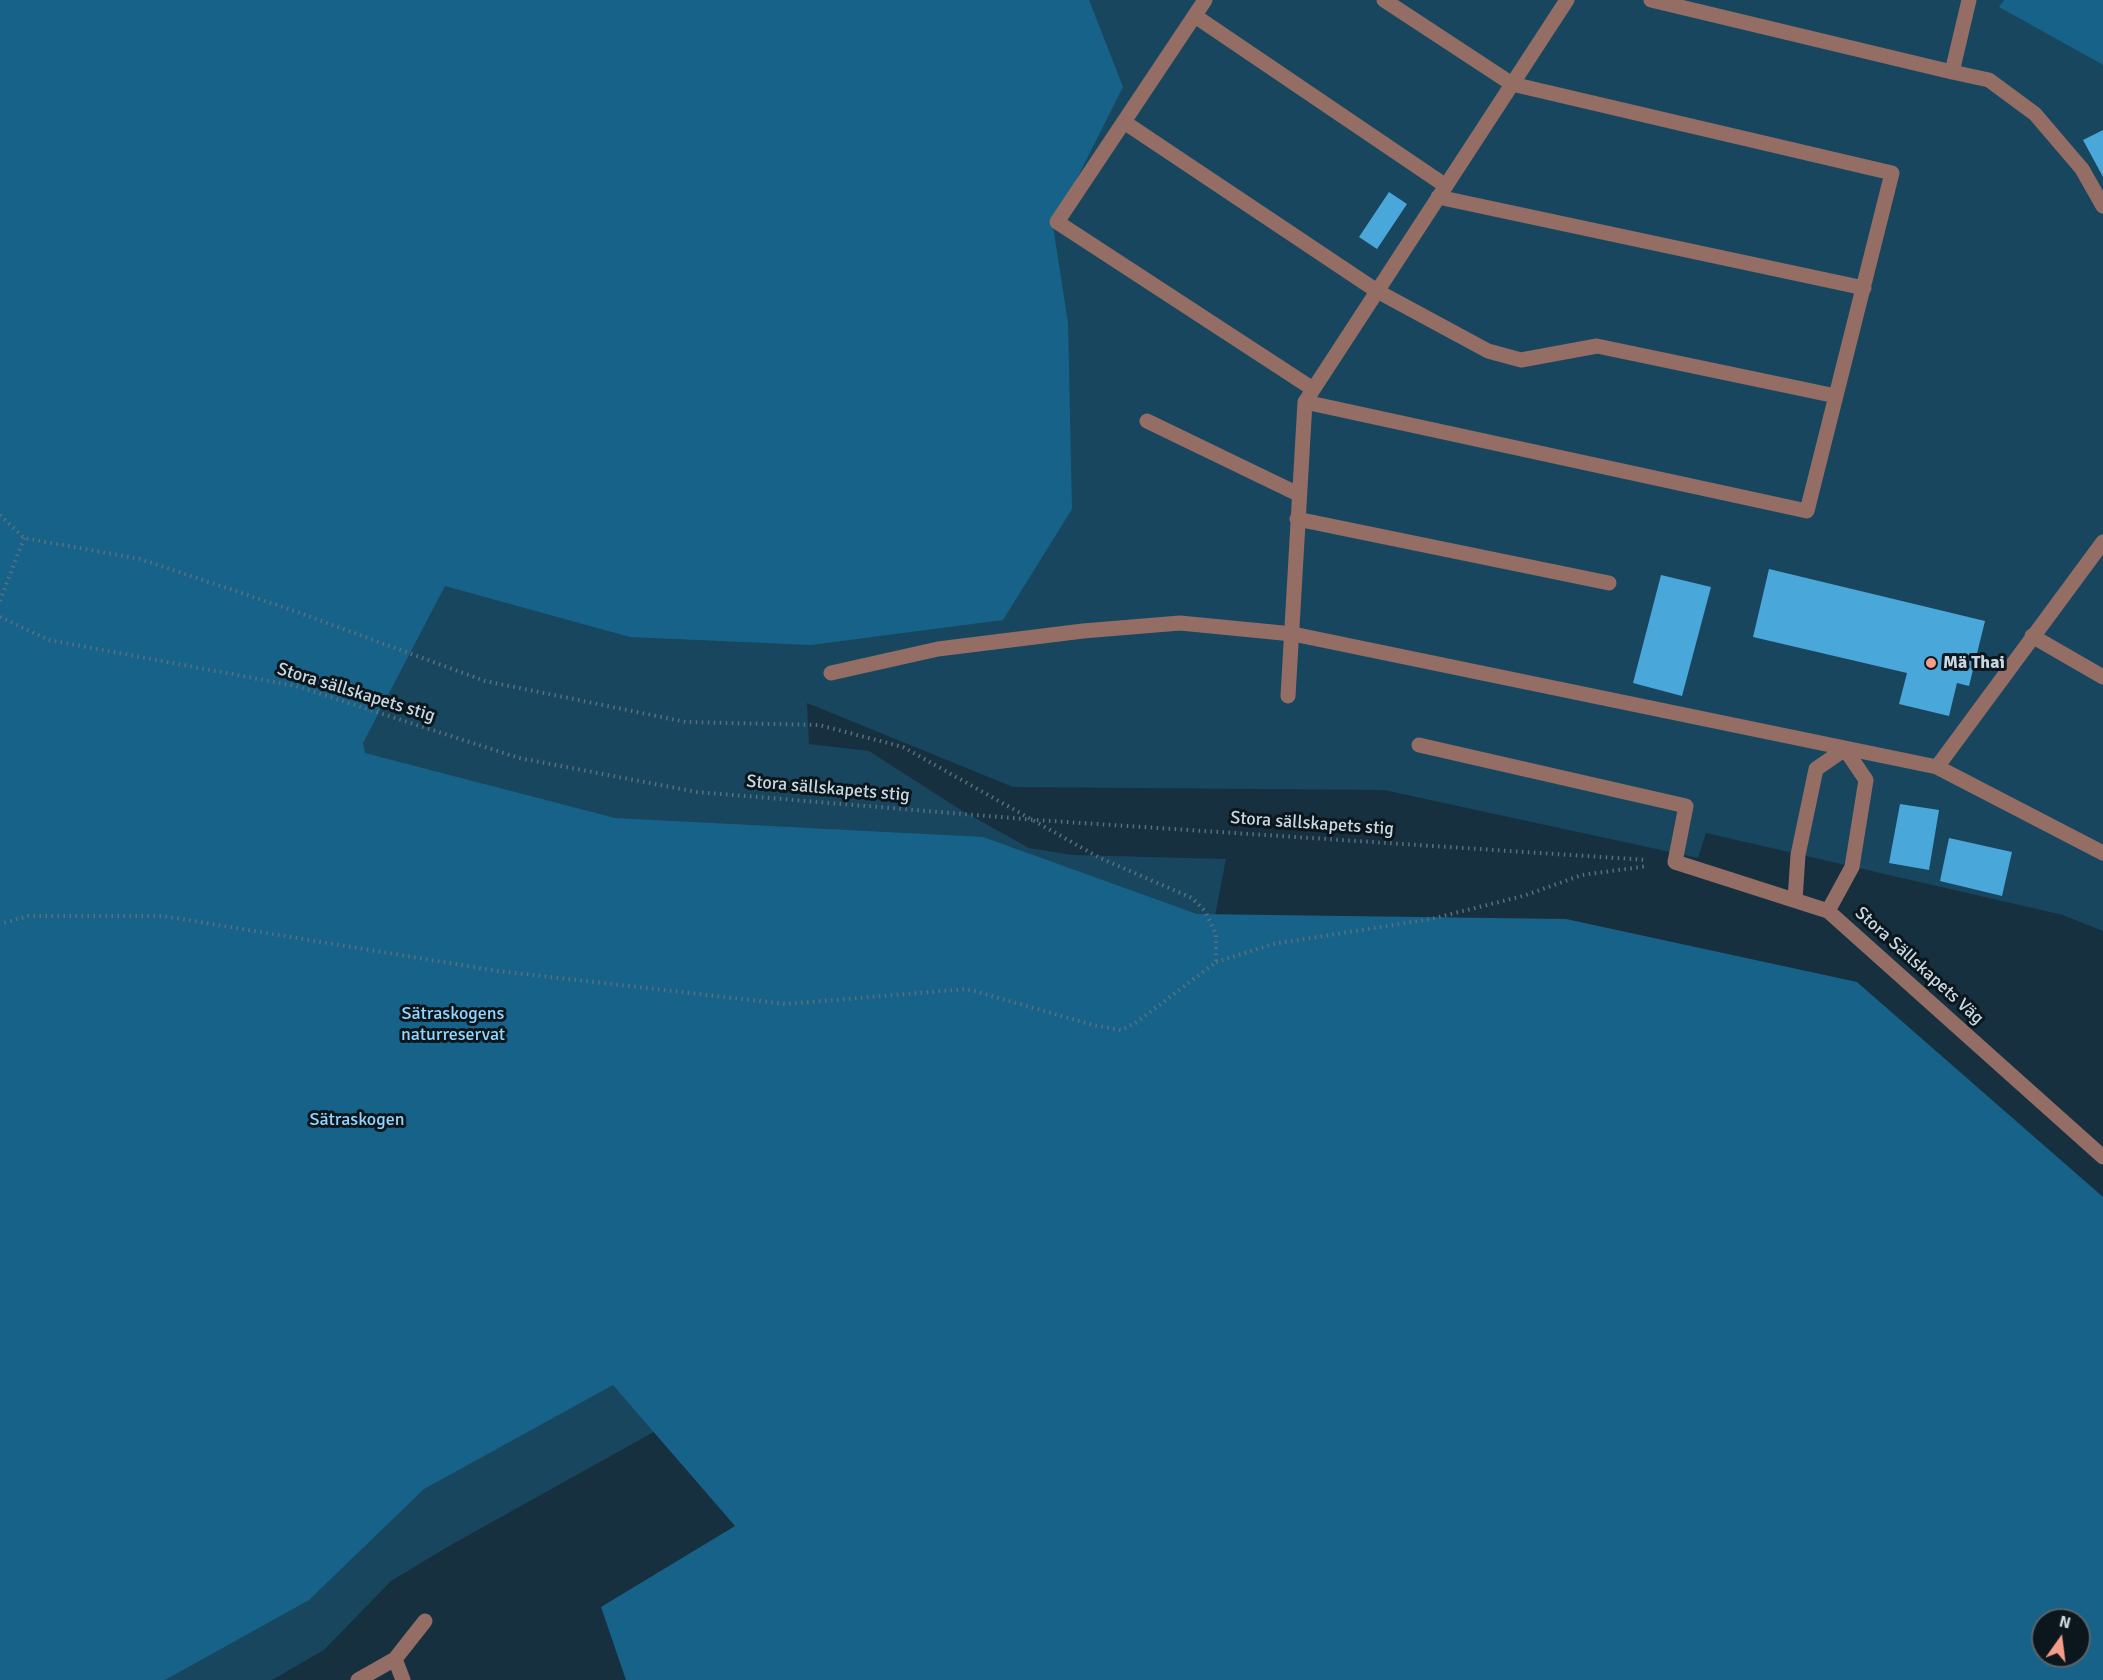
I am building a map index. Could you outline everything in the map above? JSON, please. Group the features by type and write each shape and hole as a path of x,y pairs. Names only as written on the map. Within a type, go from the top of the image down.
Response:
{"street":[{"path":"1205,0 1057,222 1309,396 1807,510 1893,173 1512,84 1384,0"},
{"path":"1288,696 1293,634 1298,494 1309,396 1567,0"},
{"path":"1651,0 1989,80 2035,114 2082,169 2103,206"},
{"path":"1952,72 1969,0"},
{"path":"1195,16 1442,192 1864,288"},
{"path":"1124,122 1377,291 1488,351 1521,360 1597,346 1836,396"},
{"path":"1147,421 1298,494"},
{"path":"1297,519 1608,583"},
{"path":"1937,767 2103,542"},
{"path":"831,673 938,649 1083,631 1180,623 1293,634 1937,767 2103,853"},
{"path":"2032,636 2103,677"},
{"path":"1419,745 1686,806 1675,862"},
{"path":"1795,900 1798,855 1816,769 1845,749"},
{"path":"1828,911 1852,867 1866,780 1845,749"},
{"name":"Stora Sällskapets Väg","path":"1675,862 1828,911 2103,1157"},
{"path":"358,1680 395,1659 425,1621"},
{"path":"395,1659 403,1680"}],"path":[{"path":"0,515 24,538 140,558 286,608 485,681 686,722 819,725 903,747 1100,858 1192,898 1205,911 1216,934 1216,962"},
{"path":"0,601 24,538"},
{"name":"Stora sällskapets stig","path":"0,617 49,640 296,686 519,758 697,792 1036,820 1675,862"},
{"path":"0,924 28,916 164,916 498,971 786,1004 967,989 1093,1025 1121,1030 1137,1022 1216,962 1273,944 1431,919 1523,896 1582,875 1675,862"}],"green space":[{"name":"Sätraskogens naturreservat","path":"0,0 2004,0 2000,7 2103,65 2103,931 2063,915 1706,833 1698,858 1384,790 1013,787 807,703 809,744 869,751 961,810 1029,848 1073,855 1226,859 1171,1144 449,1546 391,1581 324,1650 272,1680 0,1680"},
{"name":"Sätraskogen","path":"0,0 1089,0 1123,87 1053,226 1068,323 1072,509 1003,620 811,645 630,637 445,586 363,743 365,753 615,818 983,837 1197,914 1566,919 1857,982 2103,1197 2103,1680 626,1680 601,1607 735,1526 613,1385 424,1489 309,1600 165,1680 0,1680"},
{"path":"2004,0 2103,0 2103,65 1999,7"}],"building":[{"path":"2103,130 2103,177 2083,140"},
{"path":"1389,192 1407,204 1377,249 1359,237"},
{"path":"1769,569 1985,621 1969,686 1957,683 1949,716 1899,704 1907,673 1753,637"},
{"path":"1661,575 1711,587 1682,696 1633,683"},
{"path":"1900,804 1939,810 1929,870 1889,863"},
{"path":"1949,838 2012,852 2002,896 1940,881"}],"place":[{"name":"Mä Thai","path":"1931,663"}]}
